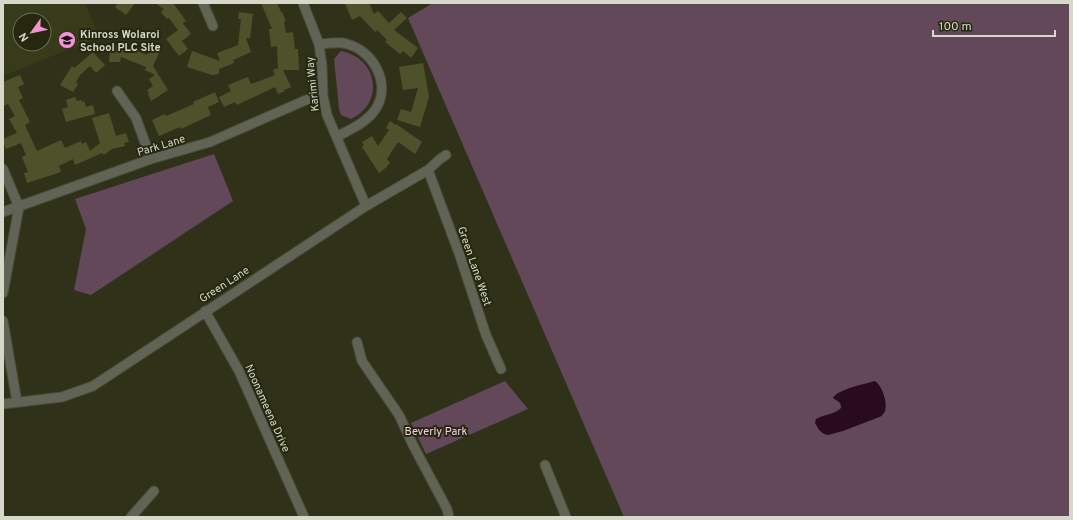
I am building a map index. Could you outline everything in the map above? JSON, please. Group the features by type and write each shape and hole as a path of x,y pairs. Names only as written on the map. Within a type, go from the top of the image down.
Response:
{"street":[{"path":"203,3 213,26"},
{"name":"Karimi Way","path":"303,3 319,44 322,66 323,96 327,115 366,206"},
{"path":"319,44 343,43 359,49 372,60 381,81 380,99 375,110 366,120 337,137"},
{"path":"117,91 136,118 151,159"},
{"name":"Park Lane","path":"3,212 151,159 210,142 306,100 323,96"},
{"name":"Green Lane","path":"3,404 62,397 93,386 366,206 428,170 446,155"},
{"path":"3,169 19,207 3,293"},
{"name":"Green Lane West","path":"428,170 460,256 486,335 501,369"},
{"name":"Noonameena Drive","path":"205,311 239,371 304,517"},
{"path":"3,321 17,402"},
{"path":"357,342 362,361 399,415 447,510 449,517"},
{"path":"545,465 566,517"},
{"path":"131,517 154,490"}],"shaded area":[{"name":"Kinross Wolaroi School PLC Site","path":"3,3 85,3 99,37 3,76"},
{"path":"875,381 878,383 884,394 886,403 885,411 882,416 843,431 828,435 819,430 815,423 816,419 835,412 841,408 840,403 833,398 836,395 846,389"}],"green space":[{"path":"433,3 1070,3 1070,517 624,517 408,18"},
{"path":"341,51 353,55 363,62 369,71 373,82 373,92 369,103 362,112 351,119 341,115 339,109 334,59"},
{"path":"214,154 233,201 91,295 74,290 86,229 75,199"},
{"name":"Beverly Park","path":"505,381 528,409 426,454 411,423"}],"building":[{"path":"118,3 135,3 126,15 115,7"},
{"path":"155,3 173,3 186,21 183,23 191,34 182,41 188,49 179,56 166,39 178,30 169,18 167,19 161,12 164,9"},
{"path":"261,3 277,3 286,21 284,22 286,33 293,32 295,49 298,49 299,70 283,70 291,87 284,90 285,91 278,94 275,87 237,105 235,102 224,107 219,97 231,91 228,85 248,77 251,84 275,75 273,70 278,68 277,46 271,47 269,29 272,29"},
{"path":"345,3 369,3 374,14 378,11 389,23 401,12 407,18 394,30 418,48 411,58 403,51 400,54 385,42 387,40 377,30 375,32 360,16 352,20"},
{"path":"239,12 253,14 250,38 246,38 251,52 233,60 234,63 219,69 219,74 212,75 187,67 192,51 220,61 217,53 238,45 241,19 238,19"},
{"path":"110,44 128,45 128,47 147,55 150,47 160,51 153,66 168,90 151,101 147,90 153,86 149,79 155,75 145,70 146,67 121,57 120,62 109,62"},
{"path":"93,52 105,65 96,73 90,66 80,75 76,82 78,84 73,92 60,85 72,66 74,68"},
{"path":"423,63 429,97 420,127 397,120 401,109 411,112 418,88 403,90 399,67"},
{"path":"20,75 24,84 18,87 23,98 19,100 30,122 25,125 37,151 61,140 65,148 81,141 82,144 86,142 90,151 100,143 92,118 109,113 116,136 126,133 129,142 124,143 125,146 112,149 104,155 102,153 75,165 73,159 59,166 61,172 27,183 24,173 28,172 22,157 26,155 21,143 6,149 3,142 3,139 17,133 9,119 15,116 8,104 3,106 3,82"},
{"path":"215,92 219,102 208,107 211,115 181,129 180,127 159,136 152,120 165,114 166,116 194,104 193,102"},
{"path":"75,97 77,101 84,101 86,107 93,105 95,114 66,122 62,109 68,107 66,100"},
{"path":"390,121 422,142 415,154 398,142 387,159 390,163 379,173 362,147 364,145 362,142 372,136 378,146 389,130 386,128"}],"place":[{"name":"Kinross Wolaroi School PLC Site","path":"67,40"}]}
